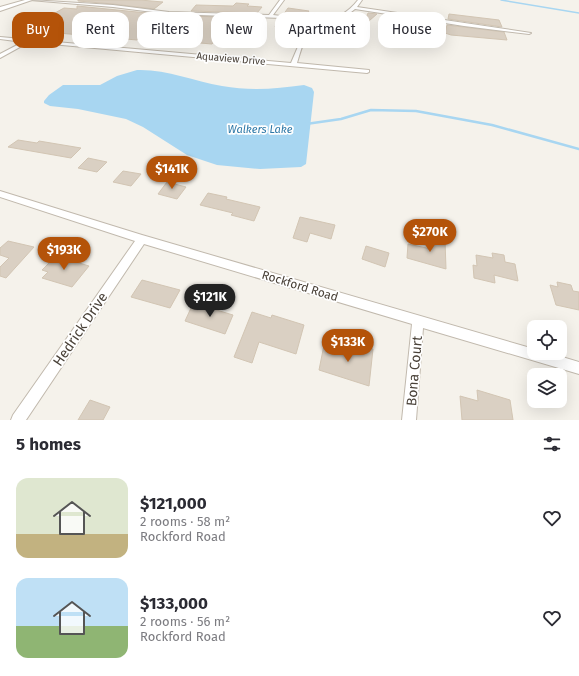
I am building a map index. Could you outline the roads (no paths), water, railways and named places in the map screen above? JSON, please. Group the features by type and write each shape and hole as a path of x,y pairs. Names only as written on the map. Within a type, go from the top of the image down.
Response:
{"street":[{"path":"0,10 31,0 113,6 169,13 275,17"},
{"path":"270,16 282,0"},
{"path":"351,12 360,0"},
{"path":"355,8 464,25 530,33"},
{"name":"Aquaview Drive","path":"0,38 12,39"},
{"name":"Aquaview Drive","path":"64,43 367,70"},
{"path":"0,56 14,48"},
{"path":"294,63 300,48"},
{"name":"Rockford Road","path":"0,194 142,239 418,322 579,368"},
{"name":"Hedrick Drive","path":"18,420 142,239"},
{"name":"Bona Court","path":"409,420 418,322"}],"water":[{"name":"Walkers Lake","path":"137,70 169,73 232,88 263,89 304,85 312,88 314,92 306,164 301,167 260,169 217,165 187,155 143,127 126,119 78,109 50,106 44,103 49,95 63,85 100,85 117,76"}],"waterway":[{"path":"501,0 579,13"},
{"path":"306,124 341,119 371,110 416,111 492,125 579,149"}]}
